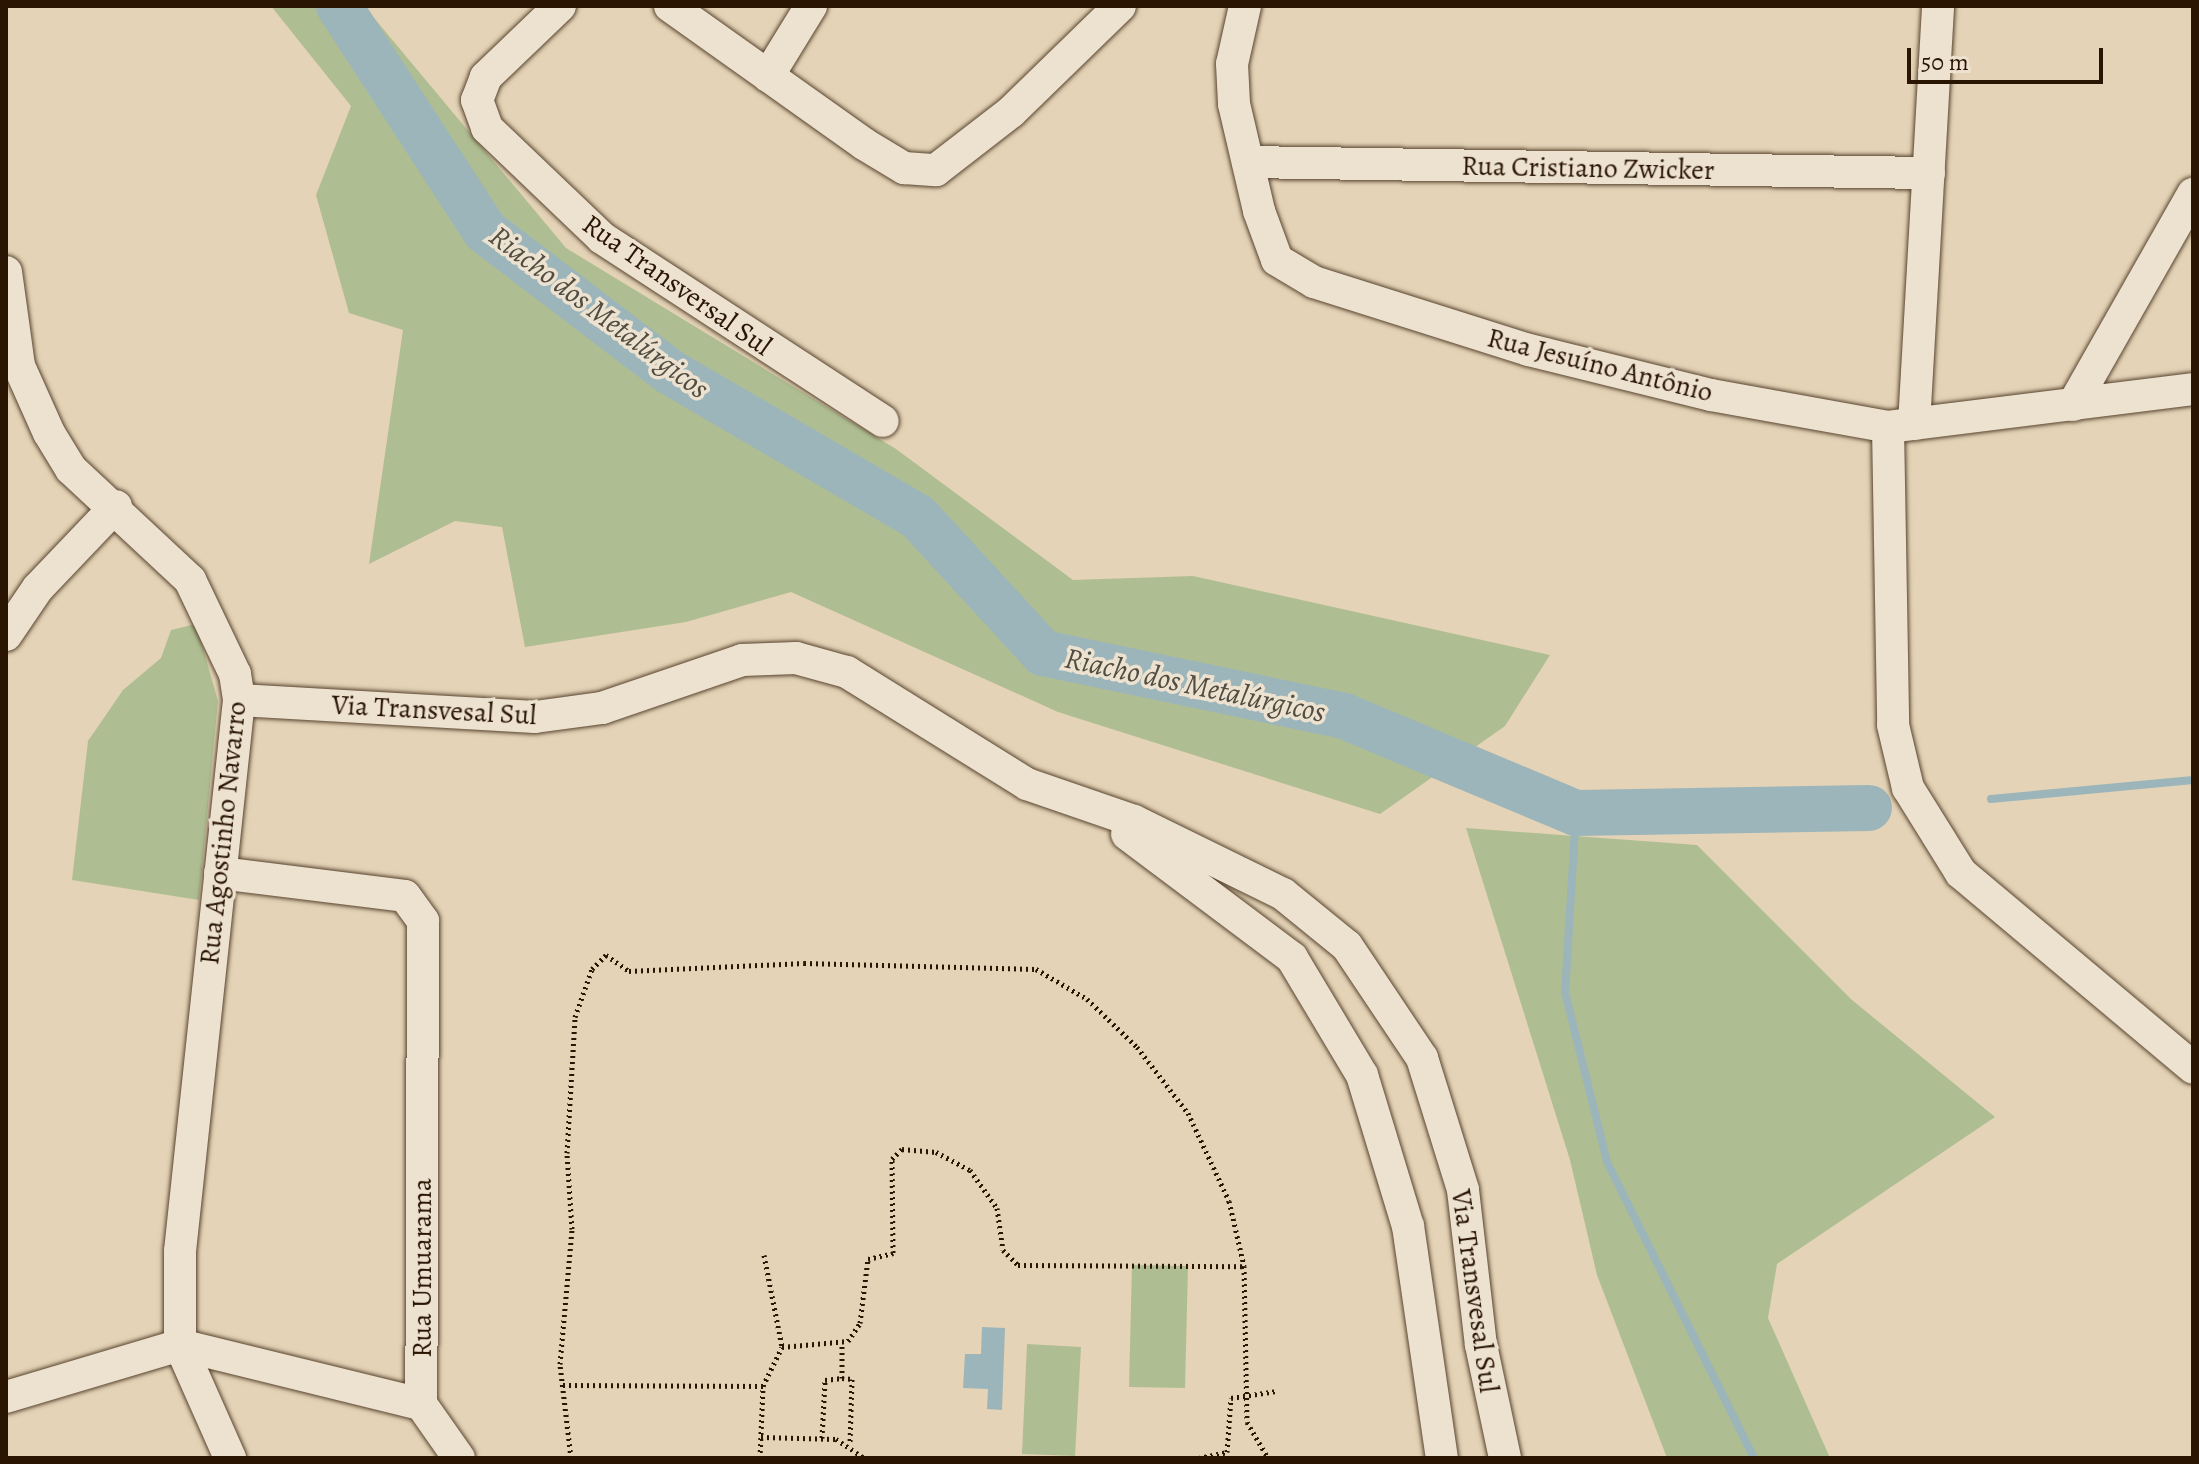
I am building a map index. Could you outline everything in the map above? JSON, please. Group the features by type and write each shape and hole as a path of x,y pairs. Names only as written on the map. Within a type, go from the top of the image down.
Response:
{"street":[{"name":"Rua Transversal Sul","path":"560,6 486,77 477,100 487,128 602,238 883,421"},
{"path":"670,6 904,168 936,170 1011,112 1120,6"},
{"path":"768,76 811,6"},
{"name":"Rua Jesuíno Antônio","path":"1245,6 1232,64 1248,162 1277,260 1314,282 1529,350 1711,395 1901,426 2193,389"},
{"path":"1938,6 1929,173 1901,426 1893,725 1908,788 1961,873 2189,1061"},
{"name":"Rua Cristiano Zwicker","path":"1248,162 1929,173"},
{"path":"2073,405 2193,194"},
{"name":"Rua Agostinho Navarro","path":"6,272 27,386 71,469 116,506 190,580 222,641 239,700 183,1181 180,1345 230,1458"},
{"path":"6,635 38,588 116,506"},
{"name":"Via Transvesal Sul","path":"239,700 535,717 602,708 742,660 796,658 847,672 1027,784 1108,814 1283,894 1328,928 1382,989 1422,1058 1463,1190 1481,1345 1505,1458"},
{"name":"Via Transvesal Sul","path":"1108,814 1292,958 1325,1006 1362,1075 1400,1192 1442,1458"},
{"name":"Rua Umuarama","path":"180,1345 421,1404 423,921 405,896 220,873"},
{"path":"1325,1006 1382,989"},
{"path":"6,1397 180,1345"},
{"path":"421,1404 459,1458"}],"path":[{"path":"571,1458 563,1385 575,1017 592,969 606,955 629,971 804,963 1036,969 1097,1009 1188,1113 1229,1201 1244,1266 1247,1422 1268,1458"},
{"path":"842,1378 842,1345 860,1323 868,1259 893,1253 892,1159 902,1149 936,1152 970,1170 997,1208 1003,1250 1018,1265 1244,1266"},
{"path":"760,1458 763,1386 782,1347 764,1255"},
{"path":"782,1347 842,1345"},
{"path":"822,1438 825,1380 852,1379 850,1443"},
{"path":"563,1385 763,1386"},
{"path":"1199,1458 1227,1452 1230,1402 1277,1391"},
{"path":"761,1437 822,1438 850,1443 864,1458"}],"green space":[{"path":"271,6 364,6 566,248 896,449 1073,580 1193,576 1550,655 1505,726 1380,814 1058,712 791,592 686,622 525,647 502,527 455,521 369,564 403,330 349,313 316,195 351,106"},
{"path":"196,624 218,701 199,900 72,880 88,741 123,690 161,658 171,630"},
{"path":"1466,828 1697,845 1852,1000 1995,1117 1777,1264 1768,1318 1830,1458 1667,1458 1597,1275 1570,1160"},
{"path":"1132,1265 1188,1266 1185,1388 1129,1387"},
{"path":"1027,1344 1081,1347 1075,1456 1022,1454"}],"water":[{"path":"982,1327 1005,1328 1002,1410 987,1409 988,1389 963,1388 965,1354 981,1354"}],"waterway":[{"name":"Riacho dos Metalúrgicos","path":"339,6 485,231 670,372 918,517 1043,653 1344,716 1576,813 1869,808"},
{"path":"1991,799 2193,780"},
{"path":"1576,813 1565,992 1607,1162 1754,1458"}]}
